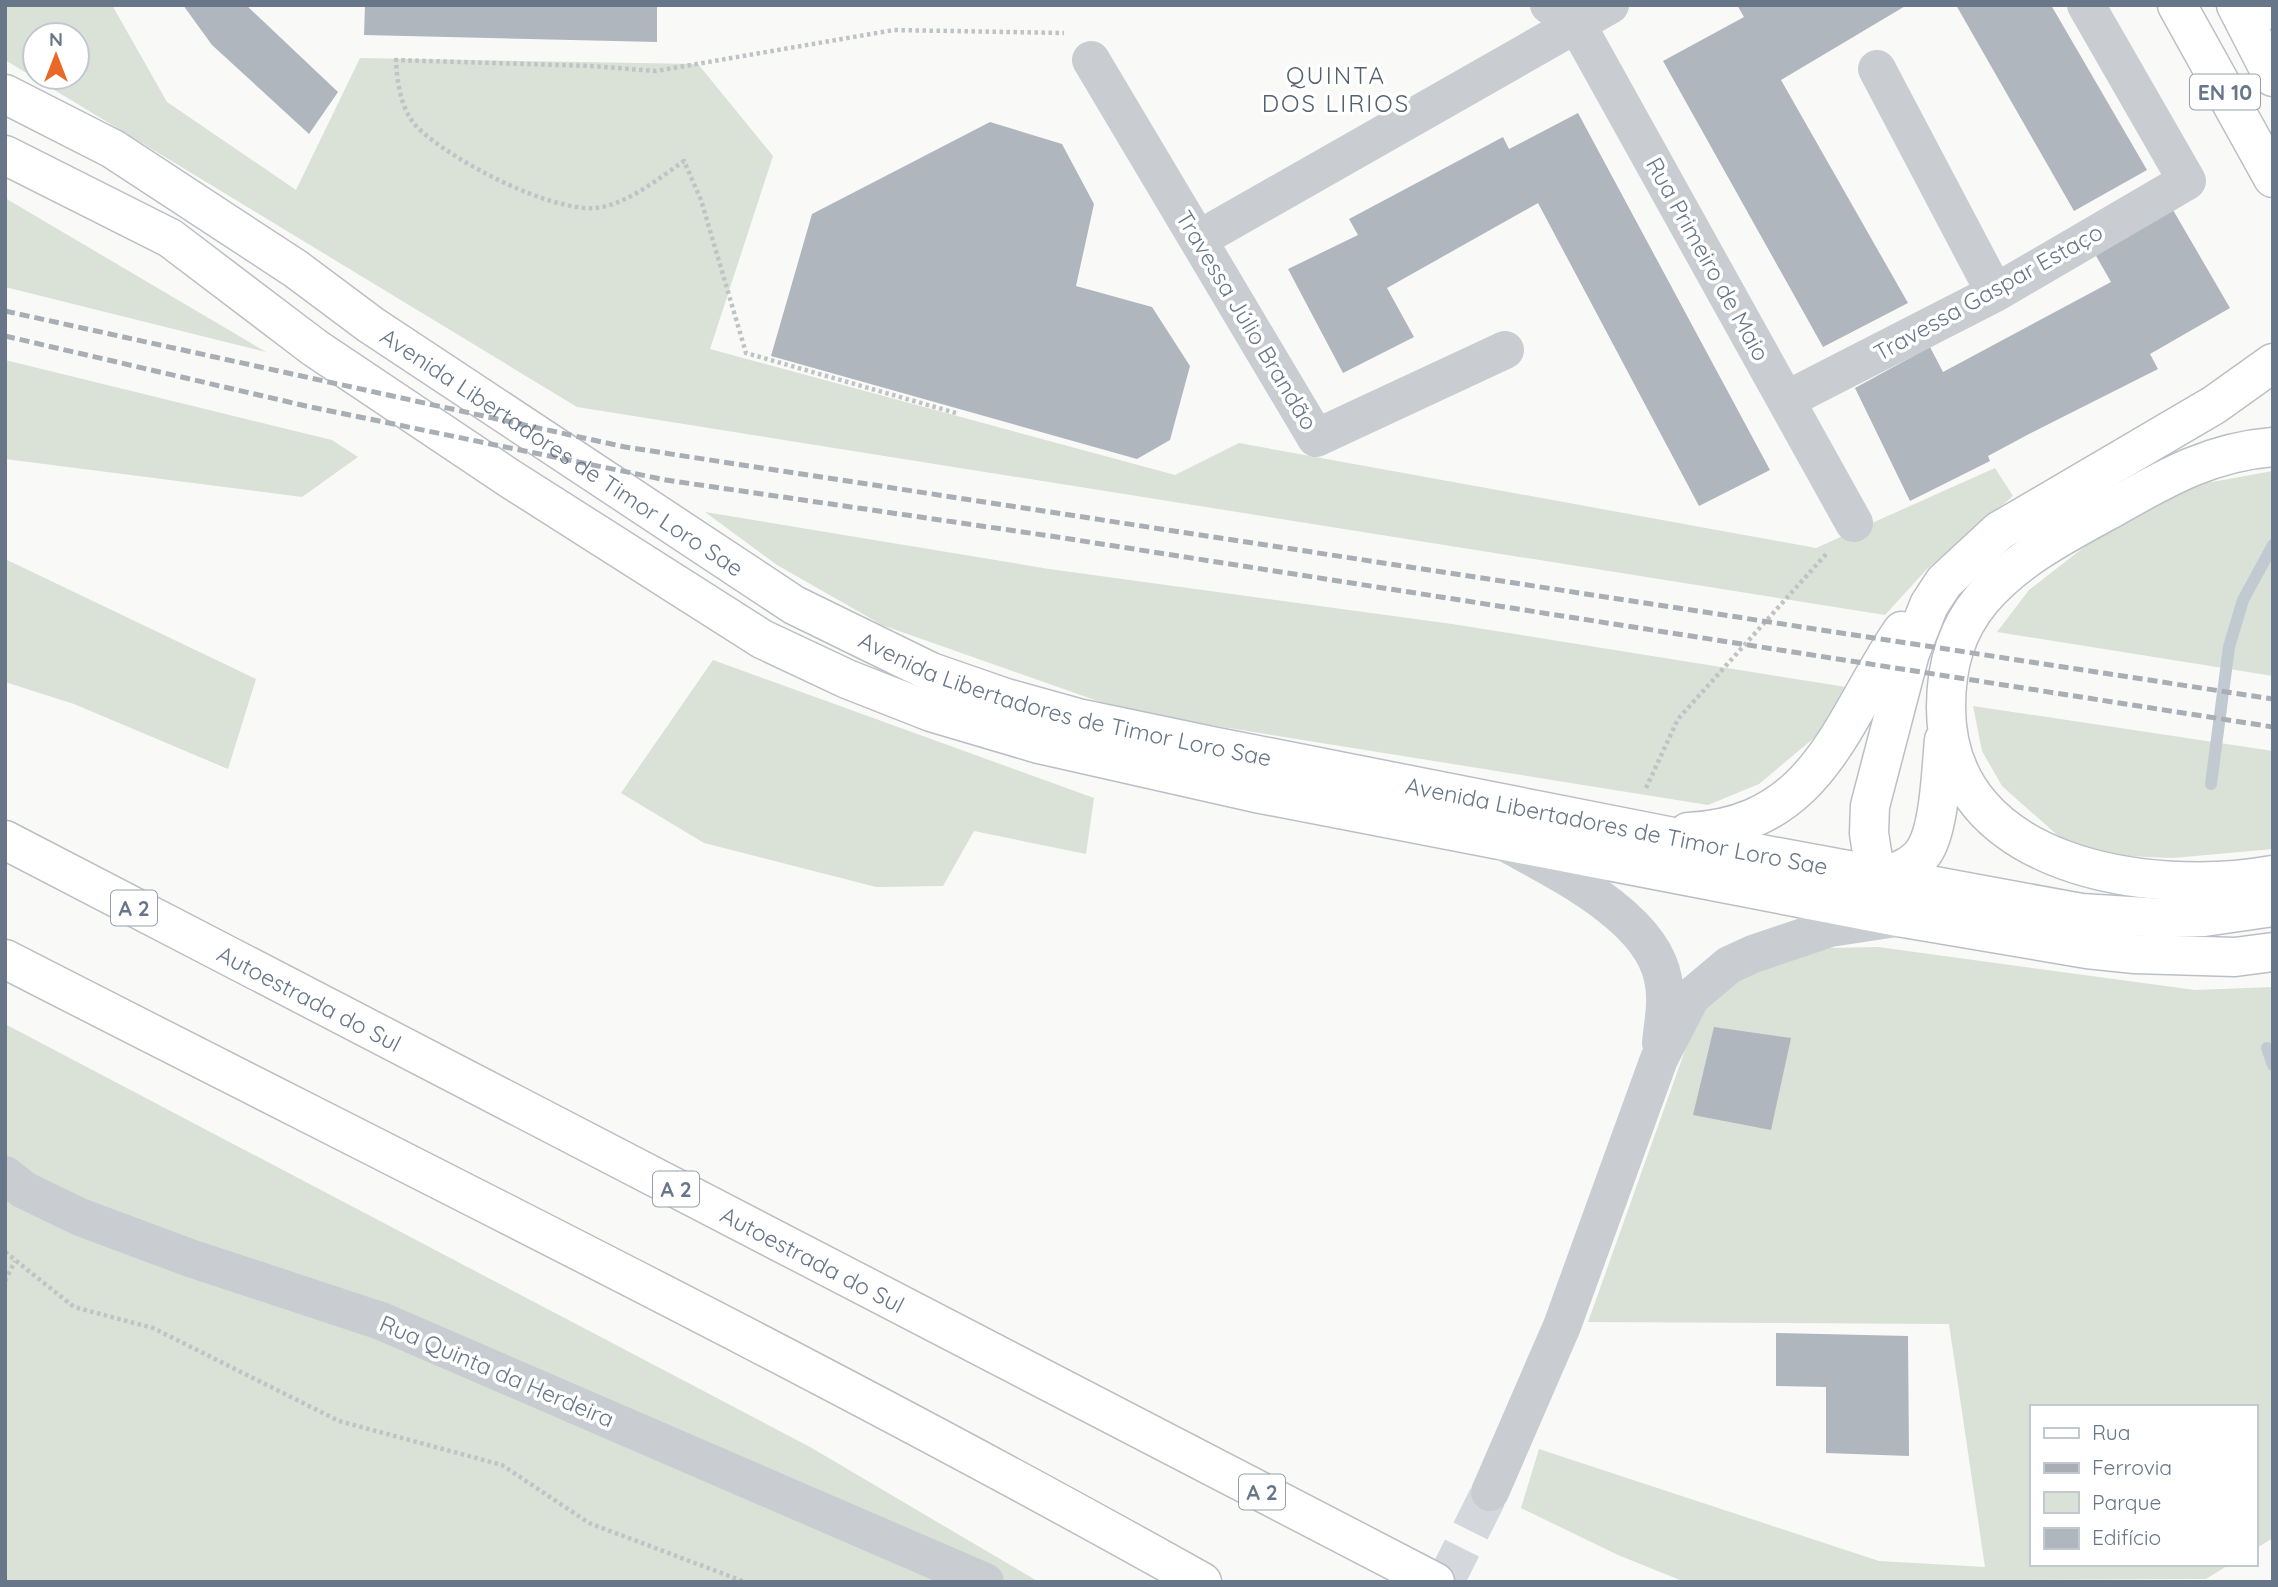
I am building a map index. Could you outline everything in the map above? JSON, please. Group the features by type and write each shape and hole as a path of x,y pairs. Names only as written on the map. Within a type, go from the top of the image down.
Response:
{"main road":[{"name":"EN 10","path":"2177,5 2273,178"},
{"name":"EN 10","path":"2236,5 2273,77"},
{"path":"2269,5 2273,10"},
{"path":"5,85 56,120"},
{"name":"Avenida Libertadores de Timor Loro Sae","path":"5,94 113,149 285,261 370,325 772,590 860,639 931,672 1006,698 1078,718 1654,833 2081,913 2121,917 2204,917 2273,907"},
{"name":"Avenida Libertadores de Timor Loro Sae","path":"5,129 89,174 315,348 509,478 762,639 930,712 1039,744 1256,793 1898,917 2087,949 2135,954 2235,957 2273,952"},
{"name":"Avenida Libertadores de Timor Loro Sae","path":"5,155 170,238"},
{"path":"1654,833 1719,829 1746,820 1802,786 1843,733 1903,629 1944,582 1999,531 2214,405 2273,363"},
{"path":"1792,895 1851,889 1909,866 1925,852 1934,817 1946,721 1946,684 1953,647 1981,600 2003,578 2063,535 2204,459 2241,449 2273,447"},
{"path":"1944,582 1929,605 1910,653 1871,806 1869,833 1873,859 1899,897 1958,926"},
{"path":"1946,721 1959,771 1974,799 2006,830 2038,851 2076,864 2157,880 2207,881 2273,875"},
{"name":"Autoestrada do Sul","path":"5,840 1435,1582"},
{"path":"5,959 791,1361 1042,1492 1202,1582"}],"street":[{"path":"1199,239 1562,14 1610,5"},
{"name":"Travessa Gaspar Estaço","path":"1786,400 1994,293 2187,181 2086,5"},
{"name":"Rua Primeiro de Maio","path":"1562,14 1786,400 1854,523"},
{"name":"Travessa Júlio Brandão","path":"1091,60 1316,438 1505,349"},
{"path":"1877,69 1994,293"},
{"path":"1500,839 1609,906 1646,942 1663,978 1665,1004 1659,1059"},
{"path":"1490,1492 1567,1314 1659,1059 1691,997 1729,965 1787,941 1830,928 1898,917"},
{"name":"Rua Quinta da Herdeira","path":"5,1174 24,1190 80,1217 190,1258 381,1321 985,1582"}],"path":[{"path":"956,413 746,353 701,200 684,161 640,191 598,208 566,208 527,195 454,153 417,128 397,90 396,60 592,66 656,71 894,30 1078,33 1091,60"},
{"path":"1646,788 1678,719 1854,523"},
{"path":"5,1252 74,1307 153,1328 339,1421 502,1465 589,1523 745,1582"},
{"path":"5,1281 15,1261"}],"green space":[{"path":"5,5 112,5 167,102 296,190 360,58 698,64 773,156 710,349 1175,475 1239,443 1816,548 1995,468 2013,496 1927,569 1885,615 577,407 56,91 91,91 91,21 21,21 21,70 5,60"},
{"path":"5,198 266,352 5,287"},
{"path":"5,360 332,440 358,457 302,497 5,459"},
{"path":"2273,471 2273,676 1997,632 2029,590 2102,533 2195,485"},
{"path":"705,512 1049,569 1452,624 1846,687 1827,727 1759,784 1708,805 1129,712 882,625 777,565"},
{"path":"5,559 256,679 228,769 74,704 5,682"},
{"path":"713,660 1094,798 1086,854 974,831 943,886 876,887 704,843 621,793"},
{"path":"1973,706 2273,751 2273,849 2173,858 2125,856 2064,841 2002,786 1982,751"},
{"path":"1878,947 2195,990 2273,987 2273,1538 2257,1548 2257,1405 2030,1405 2030,1566 2227,1566 2206,1579 1685,1582 1618,1555 1521,1508 1539,1449 1879,1561 1985,1567 1949,1324 1588,1322 1698,1014 1744,967 1829,948"},
{"path":"5,1024 810,1447 1039,1582 5,1582"}],"building":[{"path":"183,5 246,5 338,92 309,134 212,45"},
{"path":"365,5 657,5 657,42 364,35"},
{"path":"1737,5 1907,5 1781,80 1908,303 1823,347 1663,61 1744,17"},
{"path":"1956,5 2051,5 2147,170 2074,211"},
{"path":"1578,113 1770,470 1699,506 1538,203 1387,288 1414,337 1343,373 1288,269 1358,235 1349,219 1503,137 1509,149"},
{"path":"990,122 1062,144 1094,204 1076,286 1152,307 1190,366 1170,440 1137,459 771,356 812,214"},
{"path":"2173,210 2230,308 2150,354 2158,369 2029,434 1988,456 1990,461 1910,501 1855,388 1930,347 1943,372 2111,282 2095,254"},
{"path":"1714,1027 1791,1038 1771,1130 1693,1115"},
{"path":"1776,1333 1908,1336 1909,1456 1826,1453 1826,1387 1776,1386"}],"waterway":[{"path":"2211,784 2229,647 2243,600 2273,545"},
{"path":"2267,1048 2273,1065"}],"tunnel":[{"path":"1445,1582 1490,1492"}],"railway":[{"path":"5,311 625,447 2273,699"},
{"path":"5,336 306,406 666,480 1057,537 2273,727"}],"district":[{"name":"QUINTA DOS LIRIOS","path":"1336,89"}]}
